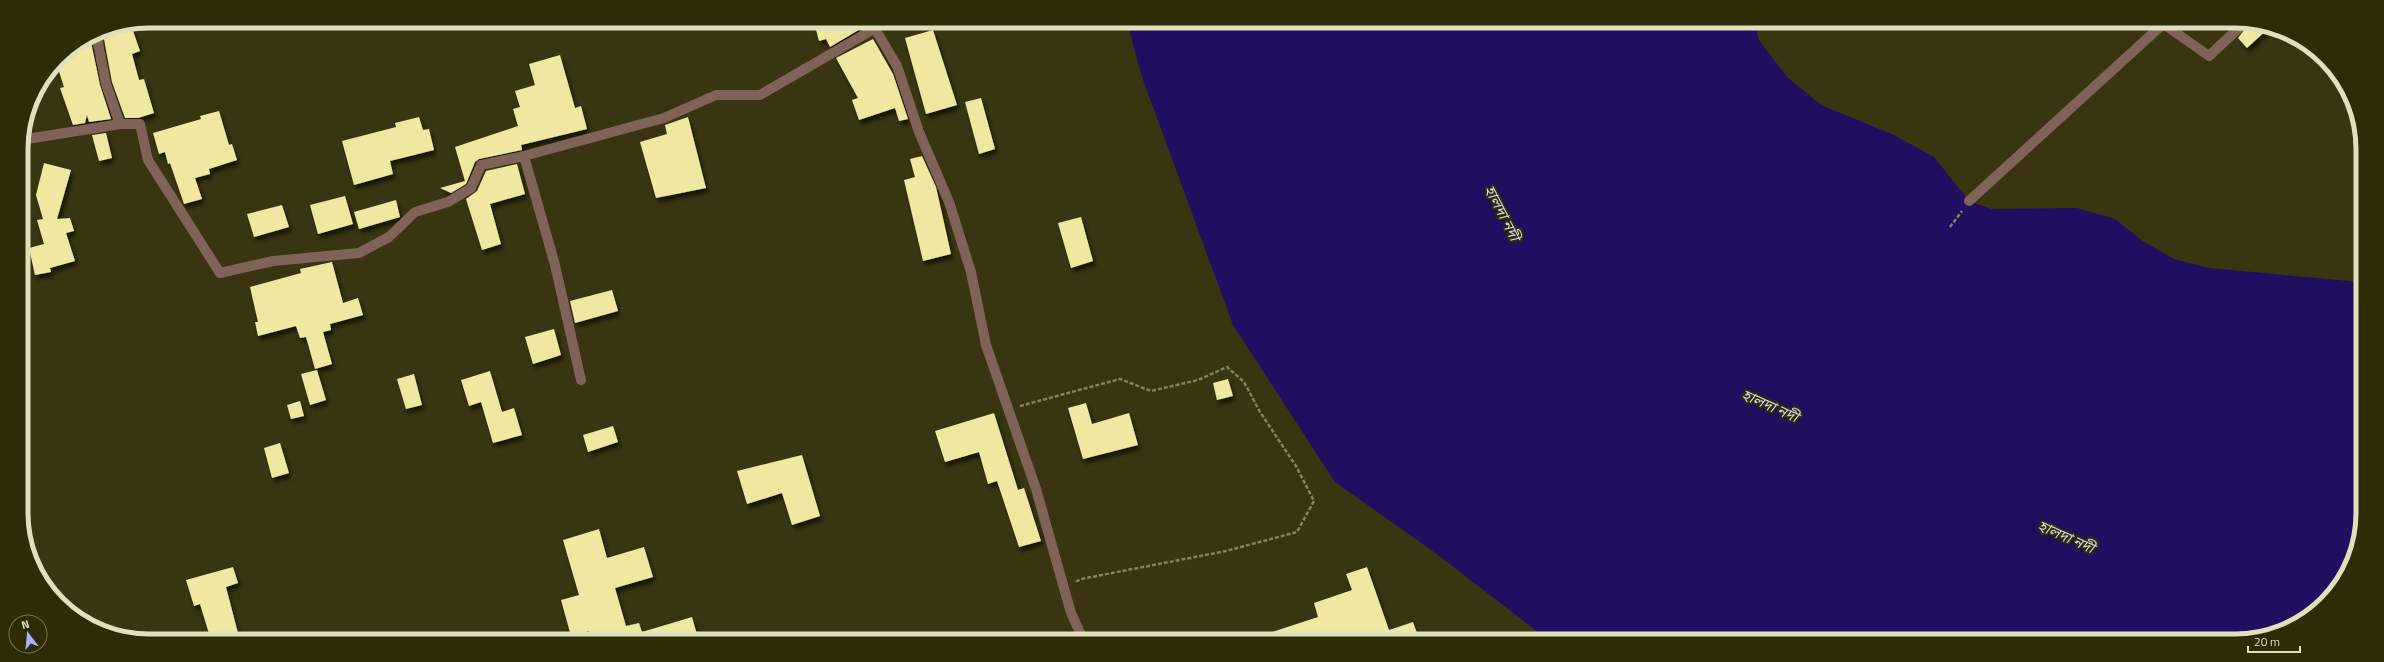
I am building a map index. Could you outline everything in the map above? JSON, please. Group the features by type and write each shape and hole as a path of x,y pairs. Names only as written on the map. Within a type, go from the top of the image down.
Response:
{"street":[{"path":"28,139 120,124 140,124 148,160 220,273 273,261 359,254 389,237 415,212 448,202 471,188 481,166 524,156 664,118 716,95 760,95 868,28"},
{"path":"875,28 897,66 918,132 949,202 971,272 986,345 1036,489 1071,613 1081,634"},
{"path":"1969,201 2159,28"},
{"path":"2169,28 2209,56 2239,28"},
{"path":"97,39 106,84 120,124"},
{"path":"524,156 555,265 581,380"}],"path":[{"path":"1950,227 1969,201"},
{"path":"1008,409 1120,379 1151,391 1198,380 1227,367 1244,382 1260,412 1296,466 1314,501 1297,532 1226,551 1081,579 1064,588"}],"water":[{"name":"হালদা নদী","path":"1128,28 1756,28 1759,40 1787,77 1821,105 1894,135 1934,157 1969,201 1991,209 2077,208 2115,219 2144,242 2174,259 2209,268 2356,282 2356,513 2354,536 2347,559 2331,587 2321,599 2302,614 2281,625 2258,632 2243,634 1541,634 1434,552 1335,482 1233,325 1142,77"}],"building":[{"path":"816,28 862,28 830,47 826,39 819,41"},
{"path":"132,29 140,51 132,54 139,80 144,79 154,113 138,118 125,118 112,82 104,39 109,37 108,35 110,34"},
{"path":"2245,29 2265,32 2247,48 2238,38"},
{"path":"933,30 957,105 926,114 905,38"},
{"path":"873,39 893,74 908,119 899,121 895,108 859,120 852,100 858,98 836,58"},
{"path":"91,43 100,85 111,119 89,122 87,115 85,123 73,125 60,88 64,87 58,69 75,53"},
{"path":"560,55 575,108 581,106 587,129 521,145 522,150 479,159 475,162 466,184 451,193 440,188 465,181 455,147 518,126 513,109 520,107 515,91 535,85 529,64"},
{"path":"981,98 995,149 979,154 965,102"},
{"path":"219,111 229,145 232,144 237,160 209,169 210,174 195,178 202,199 184,204 170,163 168,164 165,152 159,154 153,133 201,119 200,116"},
{"path":"419,117 423,130 429,129 434,150 390,161 393,174 354,185 342,141 396,127 395,123"},
{"path":"688,117 706,188 656,198 640,142 667,134 665,125"},
{"path":"106,133 112,158 99,161 92,135"},
{"path":"922,156 936,187 951,254 923,261 904,180 915,177 910,159"},
{"path":"44,163 71,170 57,219 70,218 74,231 66,233 75,261 50,268 51,272 35,275 29,248 44,244 37,220 43,219 36,195"},
{"path":"517,164 525,194 490,204 501,244 482,250 466,199 477,191 486,171"},
{"path":"345,196 353,224 318,234 310,205"},
{"path":"396,200 400,217 359,229 354,212"},
{"path":"282,205 289,227 254,237 247,214"},
{"path":"1081,217 1093,261 1071,268 1058,223"},
{"path":"332,262 343,303 358,298 363,315 330,324 331,330 323,332 332,364 315,369 306,337 300,338 296,326 258,336 255,322 258,322 250,287 301,273 300,269"},
{"path":"612,290 618,311 575,323 570,301"},
{"path":"554,329 561,355 533,364 525,337"},
{"path":"317,370 326,400 310,405 301,374"},
{"path":"490,371 502,412 514,408 522,435 493,443 481,402 469,406 461,380"},
{"path":"414,374 422,405 406,409 397,379"},
{"path":"1228,379 1233,396 1217,400 1213,383"},
{"path":"300,401 304,416 291,419 287,405"},
{"path":"1086,403 1092,424 1129,413 1138,445 1083,459 1068,408"},
{"path":"994,413 1018,490 1024,488 1041,541 1019,547 997,481 988,484 979,452 945,462 935,431"},
{"path":"613,426 618,442 588,452 583,435"},
{"path":"280,443 289,473 272,478 264,448"},
{"path":"802,455 820,516 792,525 782,493 747,504 737,471"},
{"path":"599,529 607,558 644,547 653,577 615,588 626,626 639,623 642,632 692,617 697,634 590,634 589,631 578,634 570,634 561,600 579,595 563,540"},
{"path":"233,567 238,583 226,587 238,634 209,634 200,604 194,606 186,580"},
{"path":"1367,567 1389,630 1413,622 1417,634 1266,634 1318,617 1314,603 1352,590 1346,574"}]}
